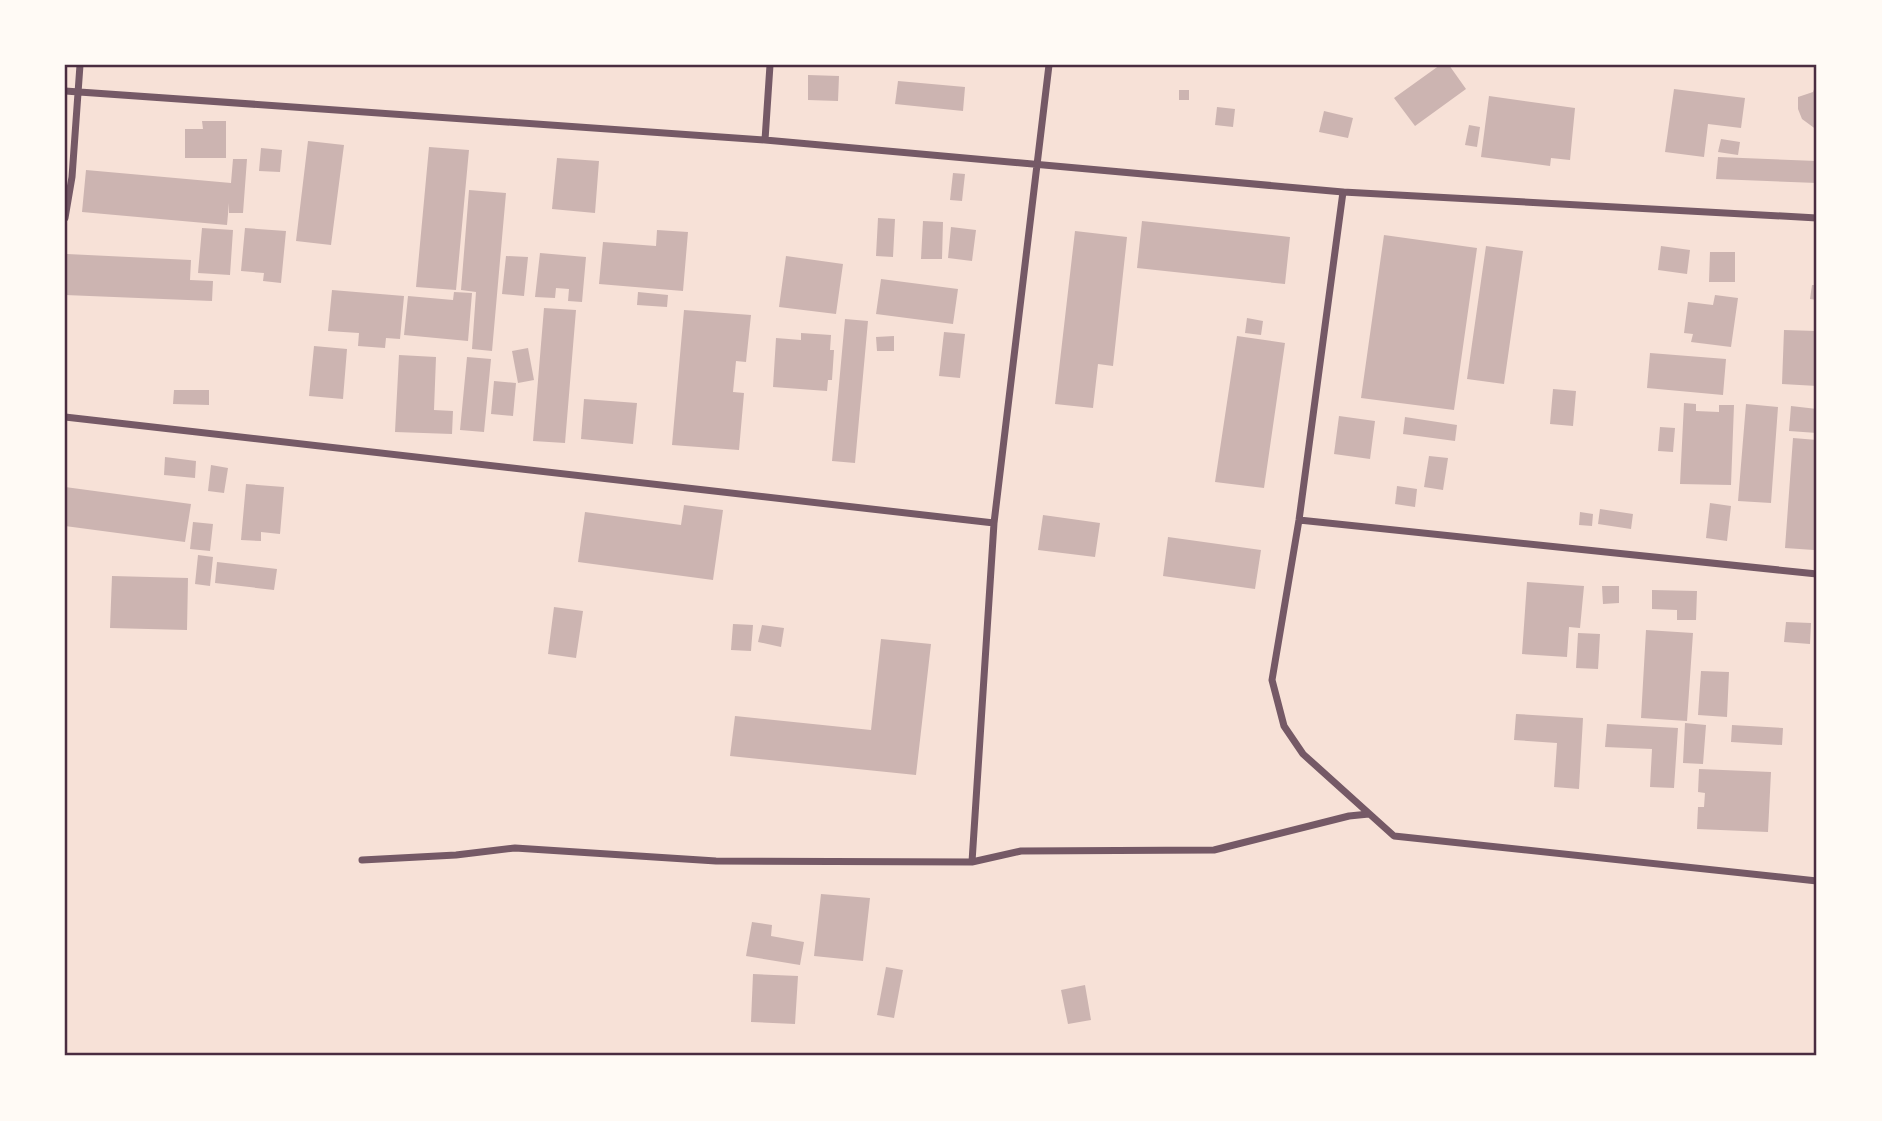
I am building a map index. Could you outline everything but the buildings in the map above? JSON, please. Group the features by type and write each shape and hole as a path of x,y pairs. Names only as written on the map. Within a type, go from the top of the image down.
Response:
{"street":[{"path":"65,218 72,177 80,65"},
{"path":"765,140 770,65"},
{"path":"972,862 994,523 1049,65"},
{"path":"65,91 765,140 1343,191 1817,218"},
{"path":"1343,191 1299,520 1272,680 1284,726 1303,754 1394,836 1817,881"},
{"path":"65,417 994,523"},
{"path":"1299,520 1817,574"},
{"path":"362,860 456,855 515,848 716,861 972,862 1021,851 1214,850 1349,816 1369,814"}]}
